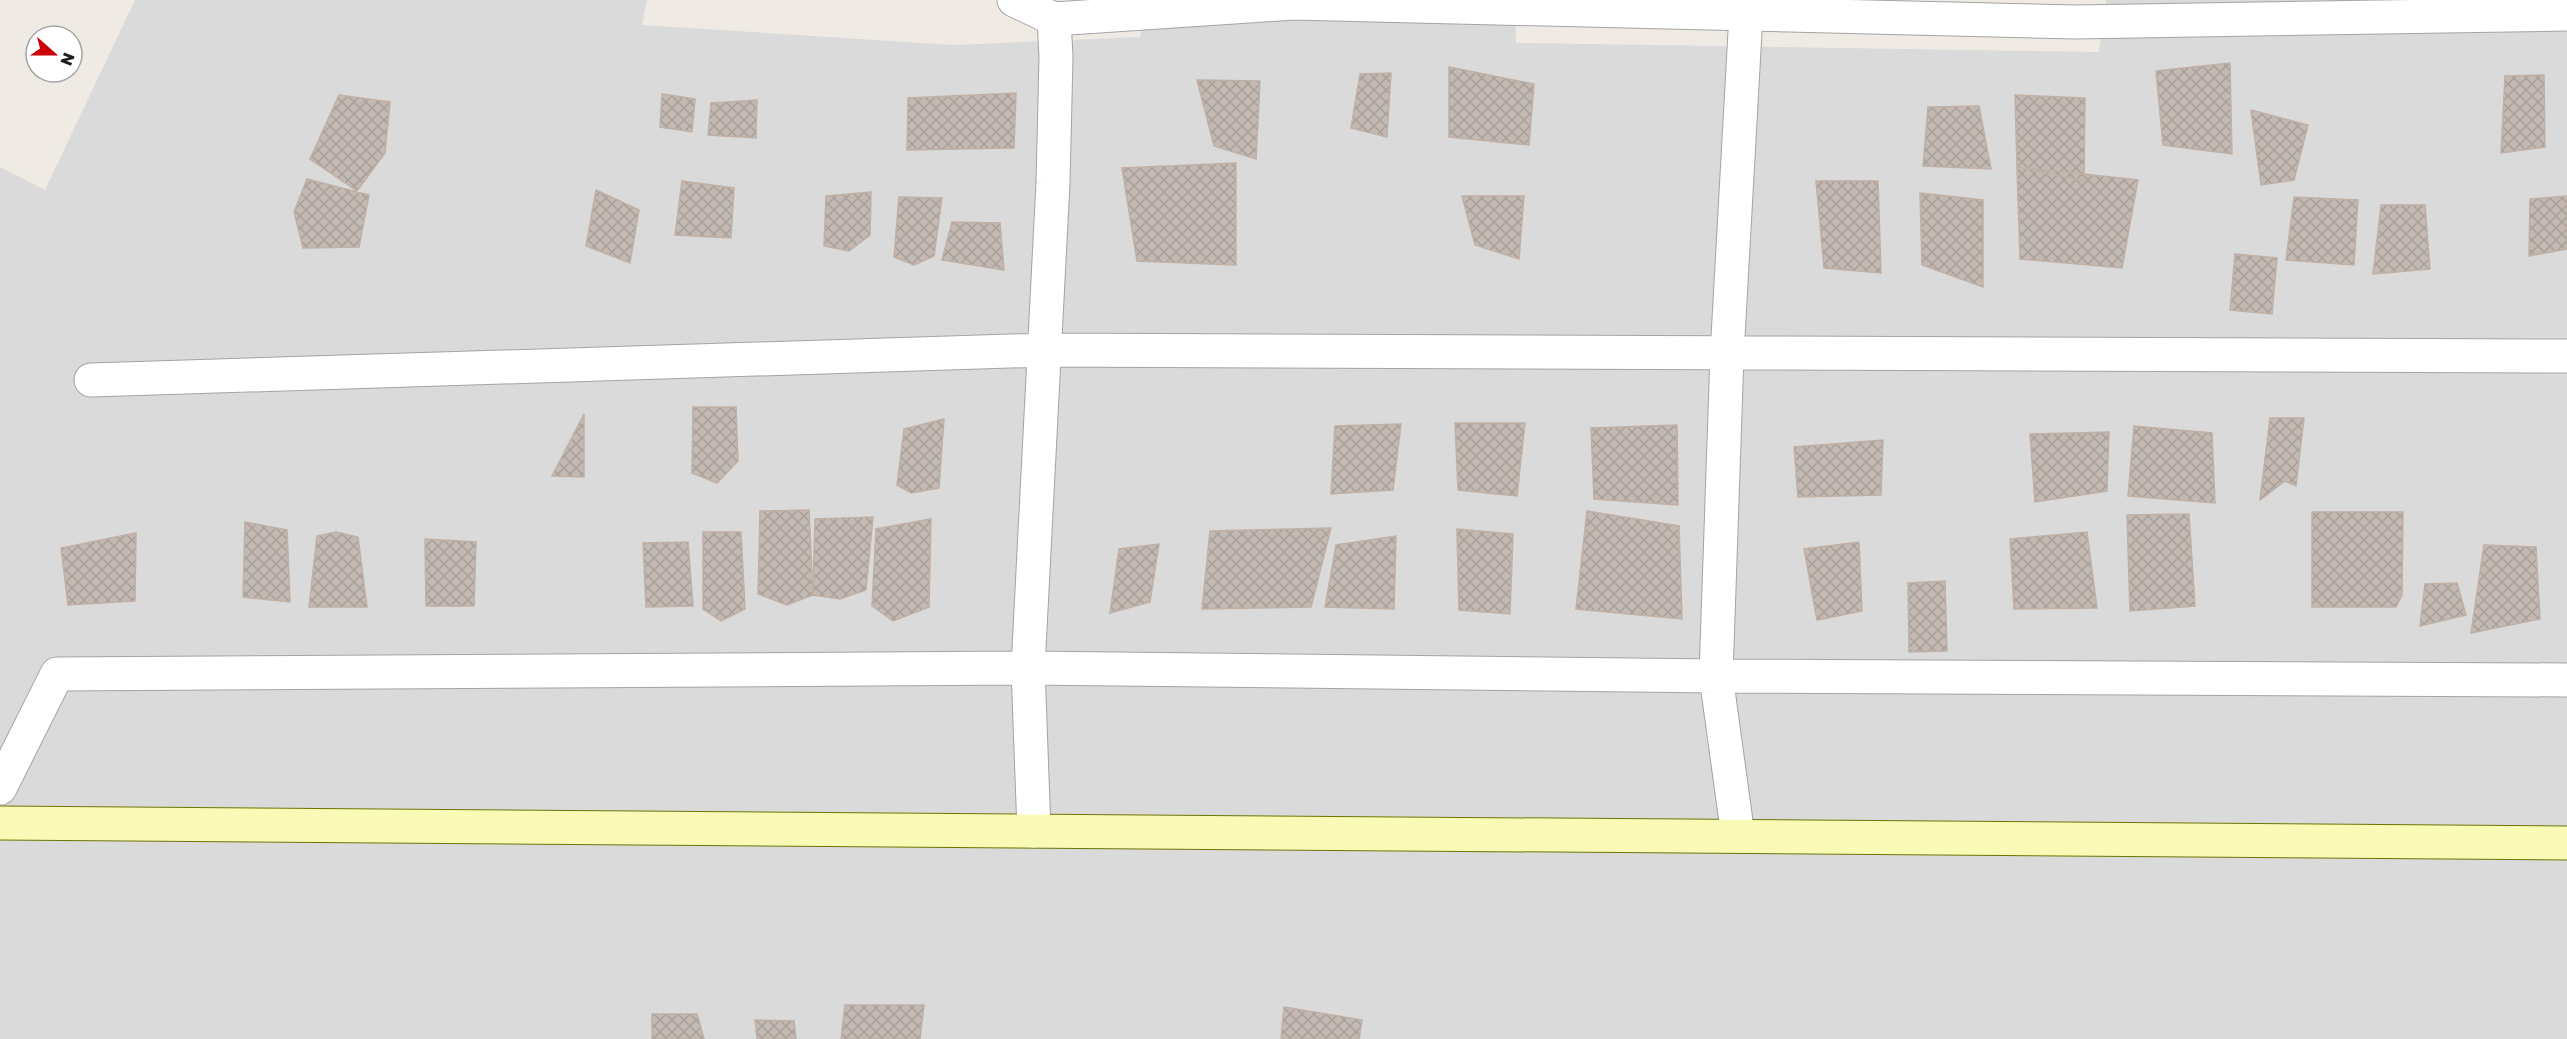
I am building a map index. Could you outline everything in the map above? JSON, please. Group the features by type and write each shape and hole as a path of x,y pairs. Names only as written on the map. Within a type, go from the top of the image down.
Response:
{"main road":[{"path":"0,823 2567,843"}],"street":[{"path":"1014,0 1054,19 1294,3 2075,22 2567,15"},
{"path":"1738,836 1716,676 1727,355 1746,14"},
{"path":"1034,831 1028,668 1053,183 1056,57 1054,19"},
{"path":"91,380 1045,350 1727,355 2567,356"},
{"path":"0,788 57,674 1028,668 1716,676 2567,680"}],"shaded area":[{"path":"135,0 647,0 642,25 953,45 1140,37 1149,0 1515,0 1516,43 2099,52 2106,0 2567,0 2567,1039 0,1039 0,167 45,190"}],"building":[{"path":"2230,63 2232,154 2163,145 2156,71"},
{"path":"1449,67 1534,84 1529,145 1449,137"},
{"path":"1391,73 1387,137 1351,128 1360,74"},
{"path":"2544,75 2545,147 2501,153 2505,76"},
{"path":"1197,80 1260,81 1256,159 1214,146"},
{"path":"1016,93 1014,148 907,150 908,98"},
{"path":"662,94 695,99 692,132 660,127"},
{"path":"339,95 390,102 385,153 357,191 310,159"},
{"path":"2015,95 2085,98 2084,181 2017,167"},
{"path":"757,100 756,138 708,135 711,103"},
{"path":"1979,106 1991,169 1923,166 1928,107"},
{"path":"2251,110 2308,125 2294,180 2261,185"},
{"path":"1236,163 1236,265 1137,261 1122,168"},
{"path":"2017,167 2138,180 2122,268 2020,259"},
{"path":"307,179 369,195 359,247 303,248 294,212"},
{"path":"682,181 734,188 731,238 675,235"},
{"path":"1816,181 1878,181 1881,273 1824,268"},
{"path":"596,190 639,210 630,263 586,246"},
{"path":"871,192 870,235 849,251 824,246 826,196"},
{"path":"1920,193 1983,200 1983,287 1922,265"},
{"path":"1462,196 1524,196 1519,259 1475,245"},
{"path":"2567,196 2567,249 2529,256 2530,199"},
{"path":"899,197 942,198 934,256 914,265 894,257"},
{"path":"2294,197 2358,200 2354,265 2286,260"},
{"path":"2381,205 2425,205 2430,269 2373,274"},
{"path":"952,222 1000,223 1004,270 942,260"},
{"path":"2235,254 2277,258 2272,314 2230,310"},
{"path":"693,407 736,407 738,461 717,483 692,473"},
{"path":"584,414 584,477 552,476"},
{"path":"2270,418 2304,418 2296,486 2285,481 2260,500"},
{"path":"944,419 939,488 911,493 897,485 904,429"},
{"path":"1455,423 1525,423 1517,496 1458,490"},
{"path":"1401,424 1393,490 1331,494 1335,426"},
{"path":"1677,425 1678,505 1594,499 1591,428"},
{"path":"2134,426 2212,433 2215,503 2128,496"},
{"path":"2109,432 2107,491 2035,502 2030,434"},
{"path":"1883,440 1881,495 1798,497 1794,447"},
{"path":"809,510 813,595 787,605 758,594 760,511"},
{"path":"1587,511 1679,526 1682,619 1576,609"},
{"path":"2312,512 2403,512 2402,595 2396,607 2312,607"},
{"path":"2189,514 2195,606 2130,611 2127,515"},
{"path":"873,517 866,590 840,599 813,595 815,519"},
{"path":"931,519 929,607 893,621 872,606 876,529"},
{"path":"245,522 287,530 290,602 243,597"},
{"path":"1331,528 1311,607 1202,609 1210,531"},
{"path":"1457,529 1513,534 1510,614 1459,610"},
{"path":"336,532 358,537 367,607 309,607 317,536"},
{"path":"703,532 741,532 745,609 721,621 703,609"},
{"path":"2087,532 2097,608 2014,609 2010,539"},
{"path":"136,533 135,601 68,605 61,548"},
{"path":"1396,536 1394,609 1325,607 1336,545"},
{"path":"425,539 476,542 474,606 426,606"},
{"path":"688,542 693,606 646,607 643,543"},
{"path":"1859,542 1862,611 1817,620 1804,549"},
{"path":"1159,544 1150,602 1110,613 1119,549"},
{"path":"2484,545 2536,547 2540,619 2471,633"},
{"path":"1945,581 1947,651 1909,652 1908,583"},
{"path":"2457,583 2466,615 2420,626 2425,584"},
{"path":"845,1005 924,1005 920,1039 841,1039"},
{"path":"1284,1007 1362,1020 1359,1039 1281,1039"},
{"path":"652,1014 697,1014 704,1039 652,1039"},
{"path":"755,1020 794,1021 796,1039 757,1039"}]}
